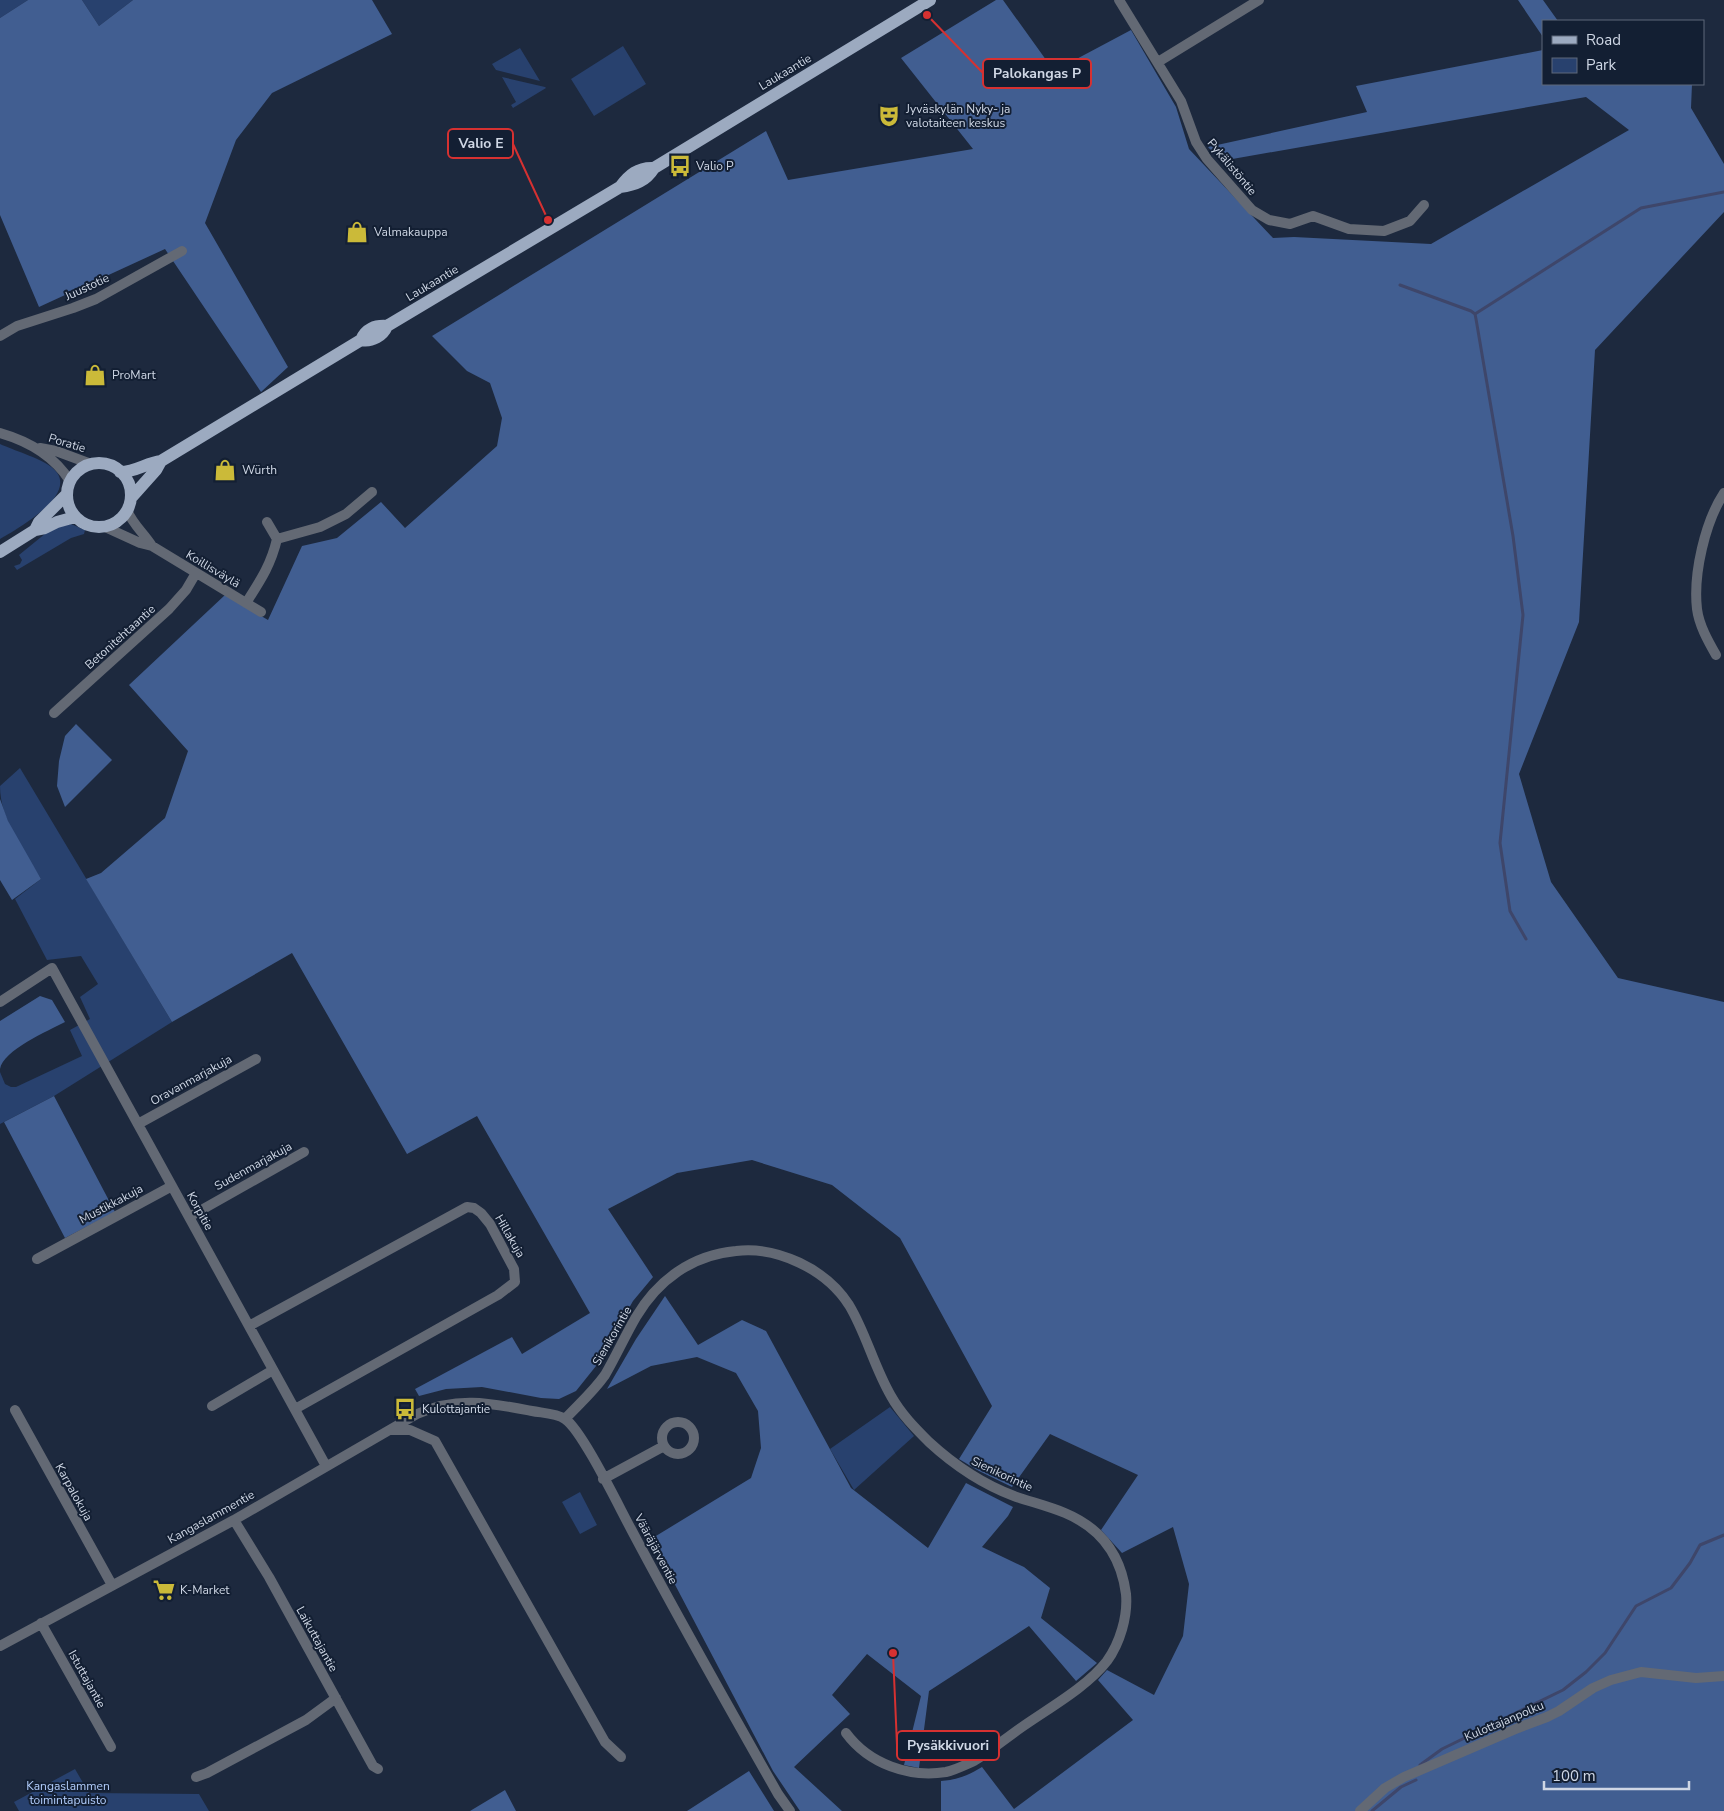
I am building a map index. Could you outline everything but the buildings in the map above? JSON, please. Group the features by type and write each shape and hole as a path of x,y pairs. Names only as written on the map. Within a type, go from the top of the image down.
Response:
{"main road":[{"name":"Laukaantie","path":"120,472 130,472 150,463 161,461 361,340 369,341 384,333 387,326 620,187 632,185 643,180 650,175 654,168 930,0"},
{"name":"Laukaantie","path":"129,504 161,461"},
{"path":"102,463 112,466 120,472 130,488 129,504 118,521 105,527 89,526 75,517 70,510 67,494 70,481 76,473 91,464 102,463"},
{"path":"36,530 39,522 67,494"},
{"path":"0,552 36,530 75,517"}],"street":[{"name":"Pykälistöntie","path":"1119,0 1181,100 1196,142 1207,159 1252,210 1269,220 1290,224 1313,216 1349,228 1384,230 1410,221 1424,205"},
{"path":"1158,62 1259,0"},
{"name":"Juustotie","path":"0,336 17,326 96,299 182,251"},
{"name":"Poratie","path":"1,433 36,447 56,451 91,464"},
{"name":"Poratie","path":"36,447 60,467 70,481"},
{"path":"277,539 320,526 346,514 372,492"},
{"path":"1716,655 1708,642 1697,609 1698,579 1702,548 1707,531 1724,493"},
{"name":"Koillisväylä","path":"129,504 135,526 146,536 152,546"},
{"path":"246,603 268,570 273,557 277,539 267,522"},
{"name":"Koillisväylä","path":"105,527 140,543 152,546 261,612"},
{"name":"Betonitehtaantie","path":"54,713 169,609 186,590 196,574"},
{"name":"Korpitie","path":"0,1002 52,968 326,1466"},
{"name":"Oravanmarjakuja","path":"138,1124 256,1059"},
{"name":"Sudenmarjakuja","path":"189,1217 304,1152"},
{"name":"Mustikkakuja","path":"38,1258 172,1186"},
{"name":"Hillakuja","path":"249,1326 467,1207 474,1208 481,1213 490,1224 514,1269 515,1282 498,1295 294,1408"},
{"name":"Sienikorintie","path":"565,1419 590,1395 605,1374 637,1315 653,1293 671,1275 689,1264 715,1254 737,1250 759,1251 777,1255 811,1269 828,1281 847,1302 892,1398 913,1426 933,1445 957,1466 1013,1496 1065,1513 1086,1523 1100,1535 1110,1548 1120,1566 1126,1596 1124,1620 1118,1640 1106,1662 1084,1684 975,1760 950,1771 916,1773 881,1762 862,1750 846,1733"},
{"path":"212,1406 273,1370"},
{"name":"Kangaslammentie","path":"0,1646 234,1520 432,1407 461,1402 486,1403 565,1419"},
{"name":"Karpalokuja","path":"15,1410 112,1585"},
{"name":"Vääräjärventie","path":"565,1419 574,1428 604,1478 678,1617 778,1794 790,1811"},
{"path":"390,1430 410,1430 435,1441 605,1742 621,1758"},
{"path":"604,1478 664,1446"},
{"name":"Laikuttajantie","path":"234,1520 269,1577 373,1764 378,1769"},
{"name":"Istuttajantie","path":"41,1623 111,1747"},
{"name":"Kulottajanpolku","path":"1360,1811 1385,1788 1404,1777 1559,1712 1593,1688 1611,1680 1641,1672 1696,1678 1724,1676"},
{"path":"196,1777 207,1773 306,1720 336,1698"}],"green space":[{"path":"0,0 28,0 0,18"},
{"path":"82,0 133,0 99,26"},
{"path":"623,46 646,84 594,116 571,79"},
{"path":"520,48 540,81 496,70 492,64"},
{"path":"502,77 546,88 513,108 511,105 516,102"},
{"path":"0,444 50,466 59,476 60,487 45,508 0,539"},
{"path":"71,524 85,530 84,534 71,538 17,570 14,566 20,564 22,560 19,555 54,528"},
{"path":"20,768 172,1022 54,1096 0,1124 0,1072 5,1084 16,1087 82,1056 70,1030 90,1019 80,997 98,984 81,956 47,960 15,899 41,879 8,823 1,799 0,786"},
{"path":"890,1407 914,1436 854,1490 830,1449"},
{"path":"580,1492 597,1525 580,1534 562,1502"},
{"name":"Kangaslammen toimintapuisto","path":"75,1769 89,1793 199,1794 209,1811 19,1811 14,1802"}],"shaded area":[{"path":"28,0 82,0 99,26 133,0 372,0 392,34 272,93 236,140 205,223 288,367 261,392 165,249 39,307 0,215 0,18"},
{"path":"996,0 1003,0 1054,71 1131,30 1176,107 1189,149 1273,238 1294,237 1431,244 1629,130 1586,97 1221,161 1208,147 1367,112 1356,86 1542,50 1542,85 1692,85 1691,108 1724,164 1724,212 1595,350 1579,622 1519,774 1551,882 1618,978 1724,1002 1724,1811 941,1811 941,1781 963,1777 982,1767 1014,1809 1133,1720 1098,1680 1107,1670 1154,1695 1183,1636 1189,1584 1173,1527 1122,1553 1101,1530 1138,1475 1050,1434 1012,1487 959,1459 992,1406 900,1238 832,1185 752,1160 677,1173 608,1209 653,1277 633,1301 596,1366 576,1391 559,1399 541,1398 482,1387 446,1389 419,1396 415,1389 512,1337 522,1354 590,1313 477,1116 407,1154 292,953 172,1022 86,879 101,873 165,818 188,751 129,685 225,595 268,620 302,546 337,538 381,502 405,528 497,446 502,418 490,383 467,371 432,336 766,131 788,180 973,149 901,58"},
{"path":"1518,0 1543,0 1557,20 1542,20 1542,36"},
{"path":"76,724 112,760 65,807 57,786 59,761 65,736"},
{"path":"0,799 8,821 41,879 12,900 0,880"},
{"path":"40,996 52,1000 65,1022 17,1048 3,1062 0,1069 0,1021"},
{"path":"54,1096 115,1212 65,1238 4,1122"},
{"path":"665,1296 698,1345 742,1320 766,1331 851,1488 928,1548 966,1483 1013,1507 1008,1516 982,1547 1024,1567 1050,1588 1041,1618 1097,1663 1076,1681 1029,1626 929,1691 919,1768 904,1765 921,1696 867,1654 832,1695 850,1714 794,1767 842,1811 800,1811 773,1771 651,1539 751,1478 761,1448 758,1411 736,1373 697,1357 651,1366 607,1389 636,1339"},
{"path":"749,1771 774,1811 687,1811"},
{"path":"505,1790 516,1811 470,1811"}],"waterway":[{"path":"1475,314 1641,208 1724,192"},
{"path":"1400,285 1471,311 1475,314 1476,319 1513,536 1523,615 1500,843 1510,911 1526,939"},
{"path":"1420,1765 1442,1749 1563,1690 1586,1672 1605,1653 1636,1606 1671,1588 1690,1563 1700,1545 1724,1535"},
{"path":"1372,1811 1401,1787 1416,1780"}],"place":[{"name":"Palokangas P","path":"927,15"},
{"name":"Jyväskylän Nyky- ja valotaiteen keskus","path":"889,116"},
{"name":"Valio P","path":"680,166"},
{"name":"Valio E","path":"548,220"},
{"name":"Valmakauppa","path":"357,232"},
{"name":"ProMart","path":"95,375"},
{"name":"Würth","path":"225,470"},
{"name":"Kulottajantie","path":"405,1409"},
{"name":"K-Market","path":"164,1590"},
{"name":"Pysäkkivuori","path":"893,1653"}]}
